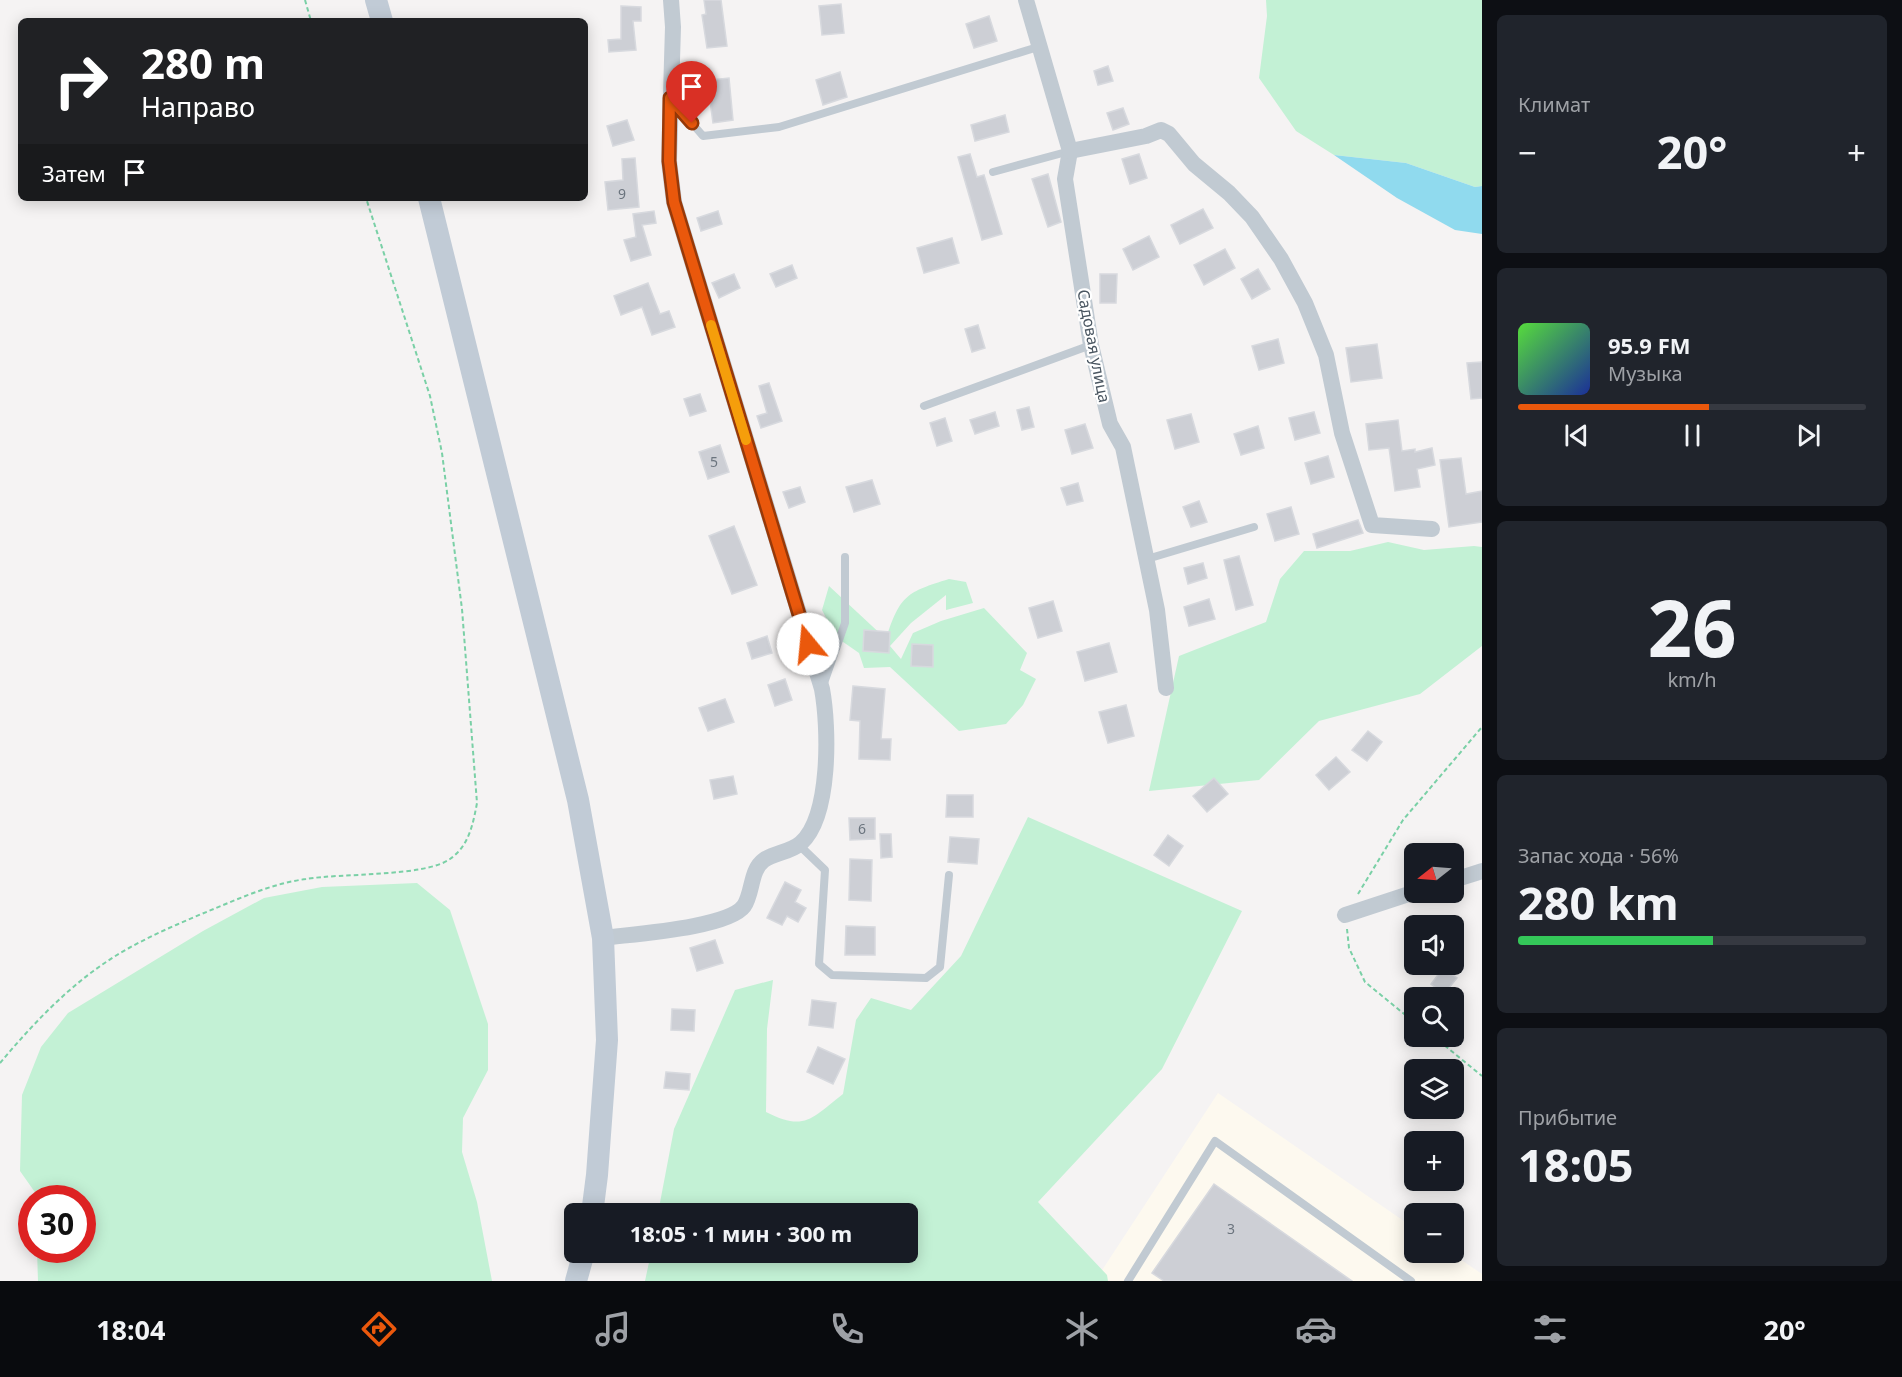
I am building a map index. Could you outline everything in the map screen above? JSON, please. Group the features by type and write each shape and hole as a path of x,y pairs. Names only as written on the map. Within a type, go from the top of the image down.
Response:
{"main road":[{"path":"376,0 381,18"},
{"path":"430,201 578,800 603,938 607,1040 593,1203"},
{"path":"576,1281 581,1263"}],"street":[{"path":"603,938 699,925 734,914 744,906 753,878 762,862 800,845 809,833 823,789 826,754 825,708 822,689 674,202 669,161 671,0"},
{"name":"Садовая улица","path":"1027,1 1038,47 1070,151 1065,178 1091,345 1110,424 1123,447 1157,610 1166,688"},
{"path":"1070,151 1146,136 1161,130 1169,134 1194,164 1229,193 1252,217 1281,259 1305,303 1326,355 1342,433 1372,525 1432,529"},
{"path":"1464,877 1482,872"},
{"path":"1345,915 1404,896"}],"lane":[{"path":"670,98 703,136 779,127 1038,47"},
{"path":"993,172 1070,151"},
{"path":"924,406 1091,345"},
{"path":"1147,559 1254,527"},
{"path":"822,689 845,623 845,557"},
{"path":"800,845 825,870 819,964 832,975 926,978 940,967 949,875"},
{"path":"1128,1281 1215,1141 1411,1281"}],"path":[{"path":"305,0 310,18"},
{"path":"0,1063 44,1013 86,976 128,948 256,891 305,879 415,870 449,860 461,849 471,831 477,803 462,609 448,488 430,396 367,201"},
{"path":"1404,1014 1365,982 1349,948 1345,915 1403,820 1482,727"},
{"path":"1446,1047 1482,1076"}],"shaded area":[{"path":"1218,1093 1404,1221 1404,1263 1464,1262 1482,1274 1482,1281 1095,1281"}],"green space":[{"path":"1266,0 1482,0 1482,186 1475,187 1406,163 1334,155 1296,131 1259,78 1267,16"},
{"path":"1388,542 1424,550 1482,547 1482,646 1420,694 1319,721 1259,780 1149,791 1179,656 1266,622 1280,579 1304,551 1350,551"},
{"path":"949,579 966,582 973,603 946,610 946,595 911,623 890,646 901,659 913,633 941,621 984,608 1027,653 1020,670 1036,679 1023,705 1006,724 959,731 890,667 864,668 859,653 836,637 822,610 829,586 886,639 896,613 907,597 923,588"},
{"path":"1028,817 1242,911 1162,1069 1038,1202 1107,1275 1108,1281 645,1281 649,1263 918,1263 918,1203 660,1203 674,1129 735,990 773,980 767,1029 766,1112 790,1121 807,1120 843,1094 856,1020 871,998 911,1010 961,956"},
{"path":"417,883 450,910 488,1024 488,1070 463,1118 462,1152 477,1202 492,1281 38,1281 37,1263 96,1263 96,1185 30,1185 20,1171 22,1095 41,1047 68,1013 203,931 264,898 322,887"}],"water":[{"path":"1334,155 1406,163 1475,187 1482,186 1482,234 1455,230 1397,198"}],"building":[{"path":"704,0 721,0 727,46 707,48 702,15 706,14"},
{"path":"841,4 844,33 822,35 819,6"},
{"path":"621,6 641,7 641,21 633,21 636,50 609,52 608,40 621,39"},
{"path":"989,16 997,41 974,48 966,24"},
{"path":"1108,66 1113,81 1098,85 1094,71"},
{"path":"840,72 847,97 823,105 816,80"},
{"path":"729,78 733,120 713,123 710,101 713,100 711,80"},
{"path":"1123,108 1129,124 1113,130 1107,113"},
{"path":"1005,115 1009,132 975,141 971,125"},
{"path":"627,120 634,140 613,146 607,126"},
{"path":"970,154 977,177 984,175 1002,234 982,240 958,157"},
{"path":"1139,154 1147,178 1130,184 1122,159"},
{"path":"635,158 639,207 608,210 605,182 623,180 622,159"},
{"path":"1048,174 1061,222 1048,227 1032,179"},
{"path":"1203,209 1213,228 1180,244 1171,225"},
{"path":"654,211 656,223 642,225 651,255 631,261 624,240 636,237 633,214"},
{"path":"718,211 722,224 701,231 697,218"},
{"path":"1149,236 1159,257 1133,270 1123,249"},
{"path":"952,238 959,263 924,273 917,248"},
{"path":"1225,249 1235,268 1204,285 1194,265"},
{"path":"792,265 797,278 776,287 770,274"},
{"path":"1258,269 1270,289 1252,299 1241,279"},
{"path":"734,274 740,288 719,298 712,283"},
{"path":"1100,274 1117,274 1116,303 1100,303"},
{"path":"648,283 660,314 669,311 675,327 652,335 642,307 621,315 614,296"},
{"path":"978,325 985,348 972,352 965,329"},
{"path":"1278,339 1284,363 1259,370 1252,346"},
{"path":"1377,344 1382,378 1351,382 1346,348"},
{"path":"1482,362 1482,398 1471,399 1467,363"},
{"path":"769,383 782,421 761,428 757,416 767,413 759,386"},
{"path":"700,394 706,411 690,416 684,399"},
{"path":"1029,407 1034,427 1022,430 1017,410"},
{"path":"995,412 999,426 975,434 970,420"},
{"path":"1314,412 1320,433 1295,440 1289,418"},
{"path":"1191,414 1199,442 1175,449 1167,420"},
{"path":"945,418 952,441 937,446 930,423"},
{"path":"1398,420 1402,451 1415,449 1415,452 1432,448 1435,465 1417,469 1420,487 1395,491 1389,448 1369,450 1366,424"},
{"path":"1085,424 1093,448 1072,454 1065,430"},
{"path":"1258,426 1264,448 1241,455 1234,434"},
{"path":"720,445 729,472 708,479 699,452"},
{"path":"1328,456 1334,477 1311,484 1305,463"},
{"path":"1461,458 1466,494 1482,491 1482,522 1449,527 1440,460"},
{"path":"872,480 880,504 854,512 846,487"},
{"path":"1078,483 1083,501 1067,505 1061,488"},
{"path":"800,487 805,502 789,508 783,492"},
{"path":"1199,501 1207,522 1191,527 1183,507"},
{"path":"1291,507 1299,534 1275,541 1267,514"},
{"path":"1358,520 1363,533 1317,548 1313,534"},
{"path":"734,526 757,585 732,594 709,536"},
{"path":"1239,556 1253,605 1236,610 1224,560"},
{"path":"1203,563 1207,578 1188,584 1184,568"},
{"path":"1209,599 1215,619 1189,626 1184,607"},
{"path":"1053,601 1062,631 1038,638 1029,608"},
{"path":"864,630 890,632 889,653 863,651"},
{"path":"767,636 772,653 752,659 747,643"},
{"path":"1109,643 1117,672 1085,681 1077,652"},
{"path":"912,644 933,645 933,667 911,666"},
{"path":"785,679 792,700 775,706 768,685"},
{"path":"853,686 885,689 881,739 891,739 890,760 859,759 860,721 850,720"},
{"path":"725,699 734,722 708,731 699,708"},
{"path":"1126,705 1134,736 1108,743 1099,712"},
{"path":"1368,731 1382,742 1367,761 1352,750"},
{"path":"1336,757 1350,772 1329,790 1316,775"},
{"path":"733,776 737,794 714,799 710,780"},
{"path":"1214,778 1228,794 1207,812 1193,796"},
{"path":"947,795 973,795 973,817 946,817"},
{"path":"849,818 875,818 875,839 850,840"},
{"path":"880,834 891,834 892,857 881,858"},
{"path":"1168,835 1183,846 1169,866 1154,855"},
{"path":"950,837 979,839 977,864 948,862"},
{"path":"850,859 872,860 871,901 849,900"},
{"path":"785,882 801,890 795,902 806,908 798,922 787,916 782,925 767,918"},
{"path":"846,926 875,927 875,955 845,955"},
{"path":"715,940 723,963 697,971 690,948"},
{"path":"1438,975 1453,975 1457,978 1450,987 1435,987 1431,984"},
{"path":"812,1000 836,1003 833,1028 809,1025"},
{"path":"672,1009 695,1010 694,1031 671,1030"},
{"path":"818,1047 845,1059 833,1084 807,1072"},
{"path":"666,1072 690,1074 689,1090 664,1088"},
{"path":"1214,1184 1352,1281 1164,1281 1152,1273"}],"slow traffic":[{"path":"711,325 746,440"}],"route":[{"path":"692,123 670,98 669,161 674,202 808,644"}]}
